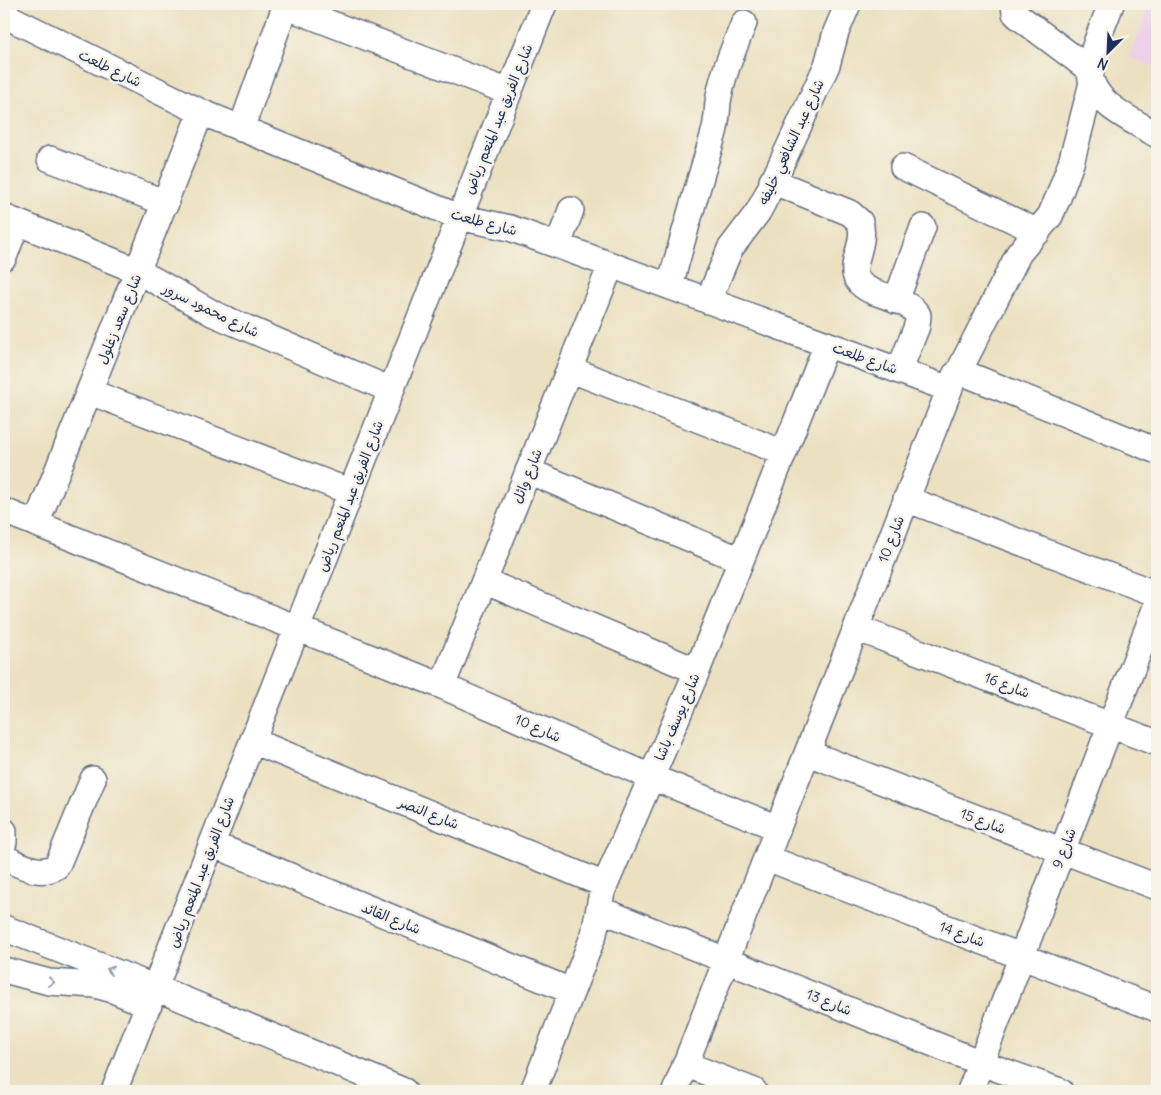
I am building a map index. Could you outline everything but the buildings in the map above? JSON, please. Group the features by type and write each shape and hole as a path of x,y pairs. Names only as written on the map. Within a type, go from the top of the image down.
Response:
{"street":[{"name":"شارع الفريق عبد المنعم رياض","path":"114,1091 544,4"},
{"name":"شارع عبد الشافعي خليفه","path":"708,300 730,248 758,212 828,65 836,32 848,4"},
{"path":"1014,4 1015,12 1018,16 1091,76 1097,94 1107,103 1157,135"},
{"name":"شارع 10","path":"675,1091 953,381 1019,253 1050,216 1071,163 1091,76 1111,4"},
{"path":"241,129 286,5 509,92"},
{"name":"شارع طلعت","path":"10,12 201,112 460,217 510,228 899,371 953,381 966,374 1157,450"},
{"path":"670,286 690,207 714,135 718,118 718,102 729,62 744,23"},
{"name":"شارع سعد زغلول","path":"36,524 201,112"},
{"path":"50,159 166,203"},
{"path":"903,166 1038,232"},
{"path":"772,181 856,217 862,228 855,273 856,281 862,287 914,310 919,321 899,371"},
{"path":"558,245 571,210"},
{"path":"4,257 10,220"},
{"name":"شارع محمود سرور","path":"10,220 138,271 214,314 392,390"},
{"path":"896,301 923,227"},
{"name":"شارع وائل","path":"442,686 611,265"},
{"name":"شارع يوسف باشا","path":"533,1091 594,934 605,884 697,671 827,344"},
{"path":"569,369 784,453"},
{"path":"90,392 351,492"},
{"path":"528,471 741,560"},
{"path":"906,499 1157,594"},
{"name":"شارع 10","path":"4,511 442,686 651,777 778,828"},
{"path":"484,581 697,671"},
{"name":"شارع 9","path":"970,1091 1157,604"},
{"name":"شارع 16","path":"856,628 1157,742"},
{"name":"شارع النصر","path":"253,740 605,884"},
{"name":"شارع 15","path":"808,753 1157,887"},
{"path":"4,858 36,871 48,871 57,866 93,779"},
{"path":"4,831 4,842"},
{"name":"شارع القائد","path":"212,844 571,991"},
{"name":"شارع 14","path":"767,858 1157,1009"},
{"name":"شارع 13","path":"599,909 726,962 981,1063 1060,1091"},
{"path":"4,928 152,996 404,1091"},
{"path":"4,970 49,982 95,985 152,996"},
{"path":"686,1064 754,1091"}],"shaded area":[{"path":"1150,4 1157,4 1157,68 1129,57"}]}
